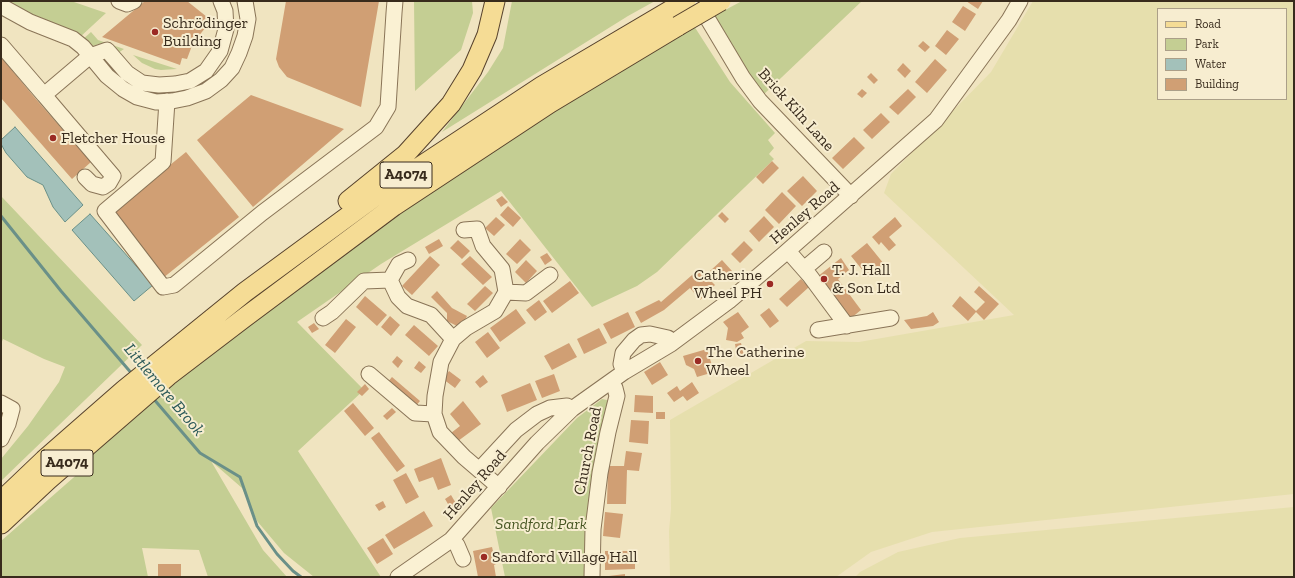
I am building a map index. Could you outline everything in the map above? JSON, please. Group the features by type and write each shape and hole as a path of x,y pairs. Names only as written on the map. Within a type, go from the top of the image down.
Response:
{"main road":[{"path":"245,292 292,247 405,155 451,104 472,70 487,35 495,1"},
{"name":"A4074","path":"164,369 244,318 394,206 550,103 674,18 686,1"},
{"name":"A4074","path":"1,501 44,460 164,369 245,292 383,191 542,86 674,18 721,1"},
{"name":"A4074","path":"1,524 48,480 129,397"}],"street":[{"path":"119,1 127,4 134,1"},
{"path":"44,96 90,56 108,50 127,73 142,83 159,85 190,81 206,72 220,51 226,29 225,11 221,1"},
{"path":"1,6 30,22 73,39 107,76 122,89 137,97 156,102 187,98 206,91 221,80 232,68 245,36 248,19 245,1"},
{"path":"167,101 163,162 105,211 163,287 174,285 262,213 376,127 388,107 395,1"},
{"name":"Brick Kiln Lane","path":"697,1 743,78 760,101 851,196"},
{"name":"Henley Road","path":"398,577 451,540 537,443 572,409 624,372 671,344 729,301 851,196 936,120 1009,20 1020,1"},
{"path":"1,45 113,176 109,183 104,187 92,184 85,177"},
{"path":"464,230 477,229 483,246 502,269 506,292 495,311 466,328 452,339 441,362 435,396 434,414 440,432 479,470 499,486"},
{"path":"788,251 804,269 847,326"},
{"path":"804,269 824,252"},
{"path":"390,280 399,264 408,260"},
{"path":"506,292 526,293 550,275"},
{"path":"390,280 398,297 407,306 431,315 452,339"},
{"path":"323,318 332,312 364,281 390,280"},
{"path":"818,330 891,318"},
{"path":"624,372 621,364 623,353 634,340 641,335 650,334 668,338 671,344"},
{"path":"368,374 415,413 434,414"},
{"name":"Church Road","path":"592,577 593,530 600,473 617,396 615,388 610,382"},
{"path":"1,439 8,424 6,406"},
{"name":"Henley Road","path":"479,470 516,430 537,414 550,408 567,406 572,409"},
{"path":"451,540 458,545 463,559"}],"shaded area":[{"path":"1033,1 1294,1 1294,494 932,532 871,552 836,577 670,577 670,420 806,341 859,342 1014,315 884,193 891,174 991,72"},
{"path":"1294,507 1294,577 855,577 860,572 898,552 960,538"}],"green space":[{"path":"1,1 71,1 106,13 79,38"},
{"path":"414,1 472,1 473,13 461,50 415,91"},
{"path":"512,1 655,1 628,16 442,132 488,72 503,48"},
{"path":"742,1 862,1 762,96 712,17"},
{"path":"694,26 730,82 775,133 768,140 774,148 769,154 774,159 657,272 637,286 592,307 501,191 381,264 297,322 364,390 298,451 381,577 314,577 284,553 257,521 242,488 211,461 263,550 287,577 208,577 199,550 142,548 148,577 1,577 1,541 81,471 77,469 163,390 279,300 416,202 516,134"},
{"path":"91,32 98,40 124,49 118,53 104,45 99,44 90,47 82,40"},
{"path":"133,55 177,69 155,69 142,63"},
{"path":"1,196 142,345 1,481 1,459 28,426 59,382 65,367 44,359 3,339 1,344"},
{"name":"Sandford Park","path":"602,399 607,400 607,407 585,577 505,577 491,508 577,418"}],"water":[{"path":"15,127 83,205 65,222 53,207 43,185 27,177 6,153 1,144 1,140"},
{"path":"90,214 153,285 134,301 72,230"}],"building":[{"name":"Schrödinger Building","path":"145,1 187,1 207,17 202,24 206,27 193,43 187,59 182,58 180,65 102,37"},
{"path":"286,1 379,1 361,107 287,77 279,67 276,59"},
{"path":"966,1 983,1 978,9"},
{"path":"963,6 976,14 965,31 952,22"},
{"path":"947,30 959,39 946,55 935,46"},
{"path":"923,41 930,47 925,52 918,46"},
{"name":"Fletcher House","path":"1,57 91,162 72,179 1,98"},
{"path":"935,59 947,70 927,93 915,82"},
{"path":"903,63 911,71 905,78 897,70"},
{"path":"871,73 878,80 874,84 867,77"},
{"path":"862,89 867,93 862,98 857,94"},
{"path":"908,89 916,97 898,115 889,107"},
{"path":"251,95 344,129 253,207 197,140"},
{"path":"881,113 890,122 872,139 863,130"},
{"path":"854,137 865,148 843,169 832,158"},
{"path":"186,152 239,217 163,278 111,213"},
{"path":"772,161 779,168 763,184 756,177"},
{"path":"803,176 817,191 802,206 787,191"},
{"path":"782,192 796,206 779,224 765,210"},
{"path":"502,196 508,202 501,207 496,200"},
{"path":"508,206 521,218 513,227 500,215"},
{"path":"722,212 729,219 725,223 718,216"},
{"path":"764,216 774,227 759,242 749,231"},
{"path":"496,217 505,225 494,236 485,228"},
{"path":"895,217 902,226 889,237 896,245 889,251 881,242 879,245 872,237"},
{"path":"439,239 443,246 429,254 425,247"},
{"path":"520,239 531,250 517,264 506,254"},
{"path":"458,240 470,251 462,259 450,248"},
{"path":"744,241 753,250 740,263 731,254"},
{"path":"867,243 884,264 868,277 851,256"},
{"path":"547,253 552,260 545,265 540,257"},
{"path":"430,256 440,265 412,295 402,286"},
{"path":"470,256 492,277 483,285 461,264"},
{"path":"841,258 849,270 838,279 861,310 850,319 817,277"},
{"path":"526,260 537,271 526,283 515,272"},
{"path":"722,260 732,271 720,282 710,271"},
{"path":"699,269 715,285 700,300 690,288 664,310 641,323 635,312 659,300 661,302"},
{"path":"801,279 809,287 787,307 779,299"},
{"path":"570,281 579,293 552,313 543,301"},
{"path":"485,286 493,293 475,311 467,304"},
{"path":"979,286 999,304 984,320 976,312 968,321 952,306 960,296 976,311 985,302 974,292"},
{"path":"437,291 452,308 467,316 461,328 447,321 447,313 431,297"},
{"path":"365,296 387,315 377,326 356,307"},
{"path":"539,300 547,312 535,321 526,310"},
{"path":"769,308 779,321 770,328 760,315"},
{"path":"516,309 526,323 500,342 490,328"},
{"path":"628,312 635,327 611,339 603,324"},
{"path":"738,312 749,327 741,333 744,338 737,342 726,340 728,328 723,322"},
{"path":"933,312 939,322 933,326 911,329 904,320 927,316"},
{"path":"390,316 400,325 391,336 381,327"},
{"path":"346,319 356,327 335,353 325,345"},
{"path":"314,323 319,329 312,333 308,327"},
{"path":"414,325 438,346 429,356 405,335"},
{"path":"599,328 607,343 584,354 577,339"},
{"path":"488,332 500,348 487,358 475,342"},
{"path":"569,343 577,357 552,370 544,356"},
{"path":"741,343 744,355 737,356 735,344"},
{"name":"The Catherine Wheel","path":"707,349 714,372 697,377 694,369 686,365 683,356"},
{"path":"397,356 403,361 398,368 392,362"},
{"path":"419,361 426,367 421,373 414,368"},
{"path":"660,362 668,375 652,385 644,372"},
{"path":"449,371 461,380 455,388 443,379"},
{"path":"554,374 560,391 542,398 535,381"},
{"path":"483,375 488,382 480,388 475,382"},
{"path":"392,377 420,401 414,408 386,384"},
{"path":"692,382 699,393 687,401 683,396 674,402 667,393 677,386 680,391"},
{"path":"530,383 537,400 507,412 501,395"},
{"path":"365,384 369,389 362,396 357,392"},
{"path":"635,395 653,396 653,413 634,412"},
{"path":"463,401 481,424 458,441 451,433 460,426 450,414"},
{"path":"353,403 374,428 365,436 344,411"},
{"path":"392,408 396,412 387,420 383,416"},
{"path":"656,412 665,412 665,419 656,419"},
{"path":"631,420 649,421 648,444 629,442"},
{"path":"379,432 405,466 397,472 371,438"},
{"path":"626,451 642,453 639,471 627,470 626,504 607,504 608,466 624,466"},
{"path":"441,458 451,485 438,490 433,477 419,482 414,469"},
{"path":"406,473 419,497 406,504 393,480"},
{"path":"451,495 457,505 451,509 445,499"},
{"path":"383,501 386,507 379,511 375,505"},
{"path":"424,511 433,526 394,549 385,535"},
{"path":"605,512 623,514 620,538 603,536"},
{"path":"383,538 393,554 377,564 367,548"},
{"name":"Sandford Village Hall","path":"492,547 496,564 494,565 496,577 478,577 473,551"},
{"path":"605,551 635,551 635,569 605,570"},
{"path":"158,564 181,564 181,577 158,577"},
{"path":"625,574 625,577 609,576"}],"waterway":[{"name":"Littlemore Brook","path":"1,216 61,291 133,375"},
{"name":"Littlemore Brook","path":"152,397 200,453 240,477 257,526 277,554 293,571 301,577"}],"place":[{"name":"Schrödinger Building","path":"155,32"},
{"name":"Fletcher House","path":"53,138"},
{"name":"T. J. Hall & Son Ltd","path":"824,279"},
{"name":"Catherine Wheel PH","path":"770,284"},
{"name":"The Catherine Wheel","path":"698,361"},
{"name":"Sandford Village Hall","path":"484,557"}]}
